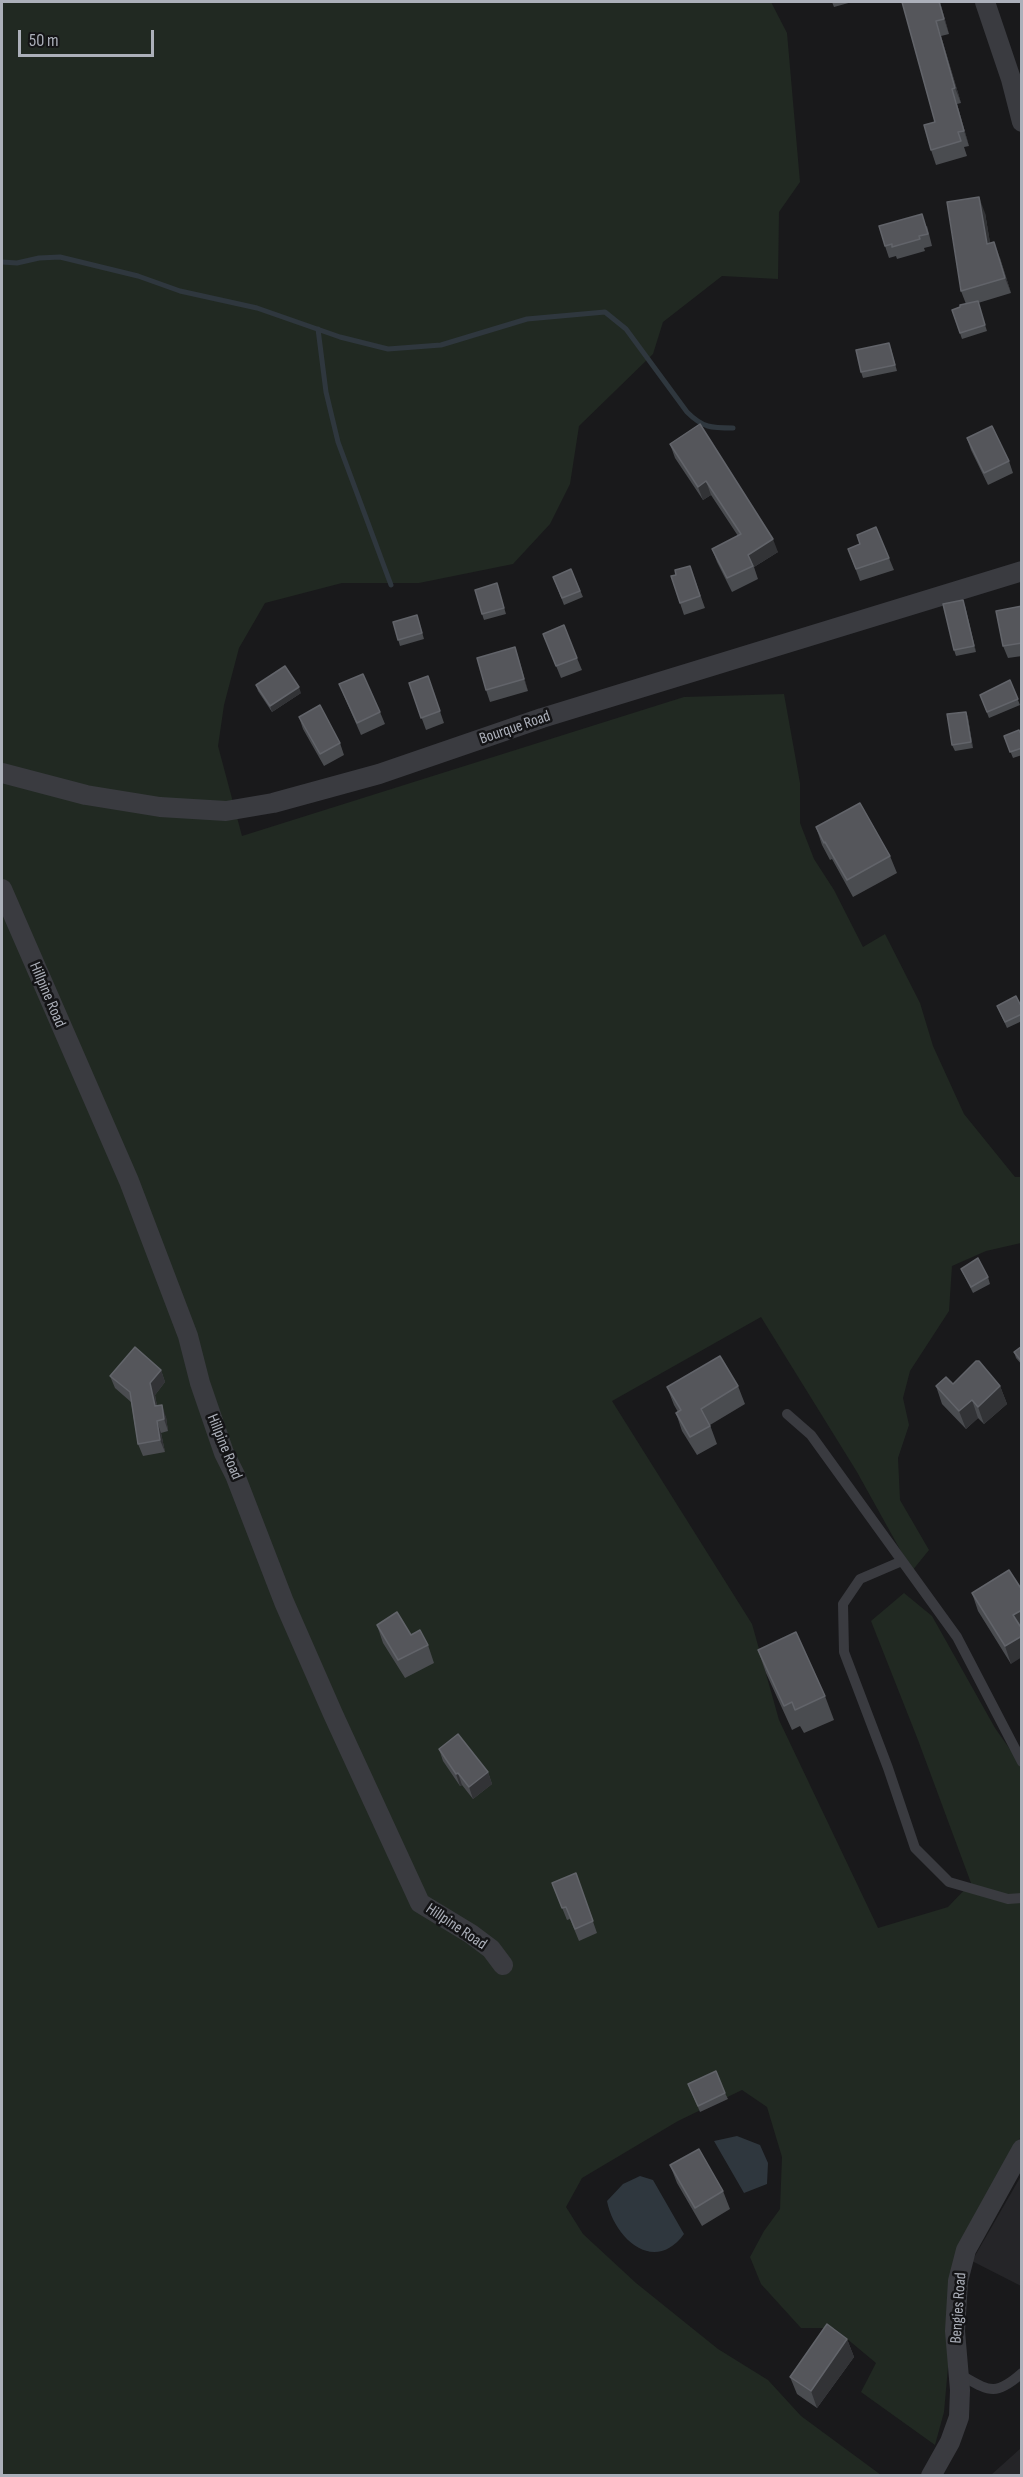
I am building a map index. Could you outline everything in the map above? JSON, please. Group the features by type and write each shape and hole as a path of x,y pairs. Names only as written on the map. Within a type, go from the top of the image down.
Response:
{"street":[{"path":"985,2 1011,79 1022,122"},
{"name":"Bourque Road","path":"2,773 86,795 160,807 226,811 273,803 379,774 542,718 1022,571"},
{"name":"Hillpine Road","path":"2,889 129,1182 188,1336 200,1383 224,1453 235,1475 284,1602 420,1903 471,1934 490,1949 503,1965"},
{"name":"Bengies Road","path":"931,2475 950,2442 959,2417 955,2331 958,2281 966,2250 1022,2149"}],"lane":[{"path":"787,1414 811,1435 957,1637 1022,1762"},
{"path":"902,1561 860,1579 843,1604 844,1652 888,1768 915,1848 949,1882 1008,1899 1022,1898"},
{"path":"958,2373 984,2388 996,2390 1006,2388 1022,2373"}],"shaded area":[{"path":"2,2 771,2 787,33 800,182 779,212 778,279 722,276 663,322 653,354 579,426 570,484 550,524 513,564 419,583 342,583 265,603 239,648 224,705 218,746 242,836 684,697 784,694 800,783 800,823 814,859 834,890 863,947 885,934 920,1003 933,1046 964,1114 1015,1177 1021,1177 1021,1243 986,1251 952,1266 949,1311 910,1371 903,1398 909,1425 898,1458 900,1500 929,1550 912,1571 857,1472 761,1317 612,1401 752,1624 779,1720 878,1928 948,1907 971,1883 871,1621 904,1593 932,1616 995,1728 1021,1765 1021,2136 959,2254 949,2309 948,2367 944,2412 935,2445 861,2392 876,2363 834,2328 801,2328 761,2284 750,2257 764,2231 780,2209 782,2157 767,2107 742,2090 678,2121 582,2178 566,2207 583,2234 636,2283 718,2349 768,2380 801,2416 881,2475 2,2475"},
{"path":"737,2136 760,2145 768,2163 767,2184 744,2193 714,2141"},
{"path":"640,2176 653,2180 684,2234 672,2246 660,2251 648,2251 637,2247 627,2239 611,2215 607,2201 623,2184"},
{"path":"1021,2176 1021,2286 972,2261"},
{"path":"1021,2448 1021,2475 991,2475"}],"building":[{"path":"902,2 939,2 944,19 936,21 955,88 952,89 964,131 958,132 961,141 931,150 924,125 935,122"},
{"path":"979,197 987,244 994,242 1005,278 961,291 947,202"},
{"path":"922,214 928,234 919,236 920,239 892,247 892,244 885,246 879,226"},
{"path":"978,301 985,325 960,333 952,310 960,305"},
{"path":"889,343 895,365 861,372 856,350"},
{"path":"700,424 773,539 748,555 753,566 727,578 712,549 741,534 706,481 698,487 670,444"},
{"path":"992,426 1009,461 984,473 967,438"},
{"path":"876,527 889,558 856,569 848,549 860,544 857,535"},
{"path":"690,566 700,596 680,603 671,576 676,575 675,570"},
{"path":"571,569 580,591 562,598 553,577"},
{"path":"497,583 504,608 482,614 475,590"},
{"path":"963,600 974,646 954,650 943,604"},
{"path":"1022,606 1022,643 1003,646 996,611"},
{"path":"417,615 422,633 398,640 393,622"},
{"path":"564,625 577,658 556,666 543,634"},
{"path":"515,647 524,679 486,690 477,658"},
{"path":"285,666 299,687 270,706 256,685"},
{"path":"363,674 380,712 357,723 339,684"},
{"path":"428,676 440,711 421,718 409,683"},
{"path":"1010,680 1018,699 987,712 980,695"},
{"path":"320,705 340,743 320,754 299,717"},
{"path":"966,712 971,742 952,745 947,714"},
{"path":"1019,730 1022,736 1022,748 1010,752 1004,736"},
{"path":"860,803 890,856 847,880 816,827"},
{"path":"1016,996 1022,1008 1022,1014 1005,1022 997,1006"},
{"path":"978,1258 988,1277 971,1287 961,1269"},
{"path":"1022,1346 1022,1362 1014,1352"},
{"path":"135,1347 161,1370 150,1383 155,1406 162,1405 164,1419 157,1421 160,1440 138,1444 130,1392 110,1376"},
{"path":"720,1356 738,1386 701,1409 710,1426 690,1437 676,1413 681,1410 667,1387"},
{"path":"976,1361 979,1361 1000,1386 978,1407 972,1400 959,1411 936,1386 946,1377 953,1384"},
{"path":"1009,1570 1022,1590 1022,1610 1013,1615 1022,1629 1022,1636 1005,1646 972,1593"},
{"path":"397,1612 411,1635 420,1630 428,1645 398,1660 377,1625"},
{"path":"796,1632 825,1696 795,1710 792,1702 784,1706 758,1650"},
{"path":"458,1734 488,1772 469,1787 458,1773 456,1774 439,1749"},
{"path":"576,1873 593,1921 575,1929 566,1907 562,1908 552,1883"},
{"path":"716,2071 725,2093 698,2106 688,2084"},
{"path":"699,2149 723,2191 695,2208 670,2165"},
{"path":"827,2324 847,2339 811,2391 790,2377"}],"waterway":[{"path":"2,262 17,263 39,258 60,257 138,276 180,291 257,308 340,337 388,349 441,345 527,319 605,312 626,329 687,412 708,426 733,428"},
{"path":"318,329 326,392 338,442 391,585"}]}
